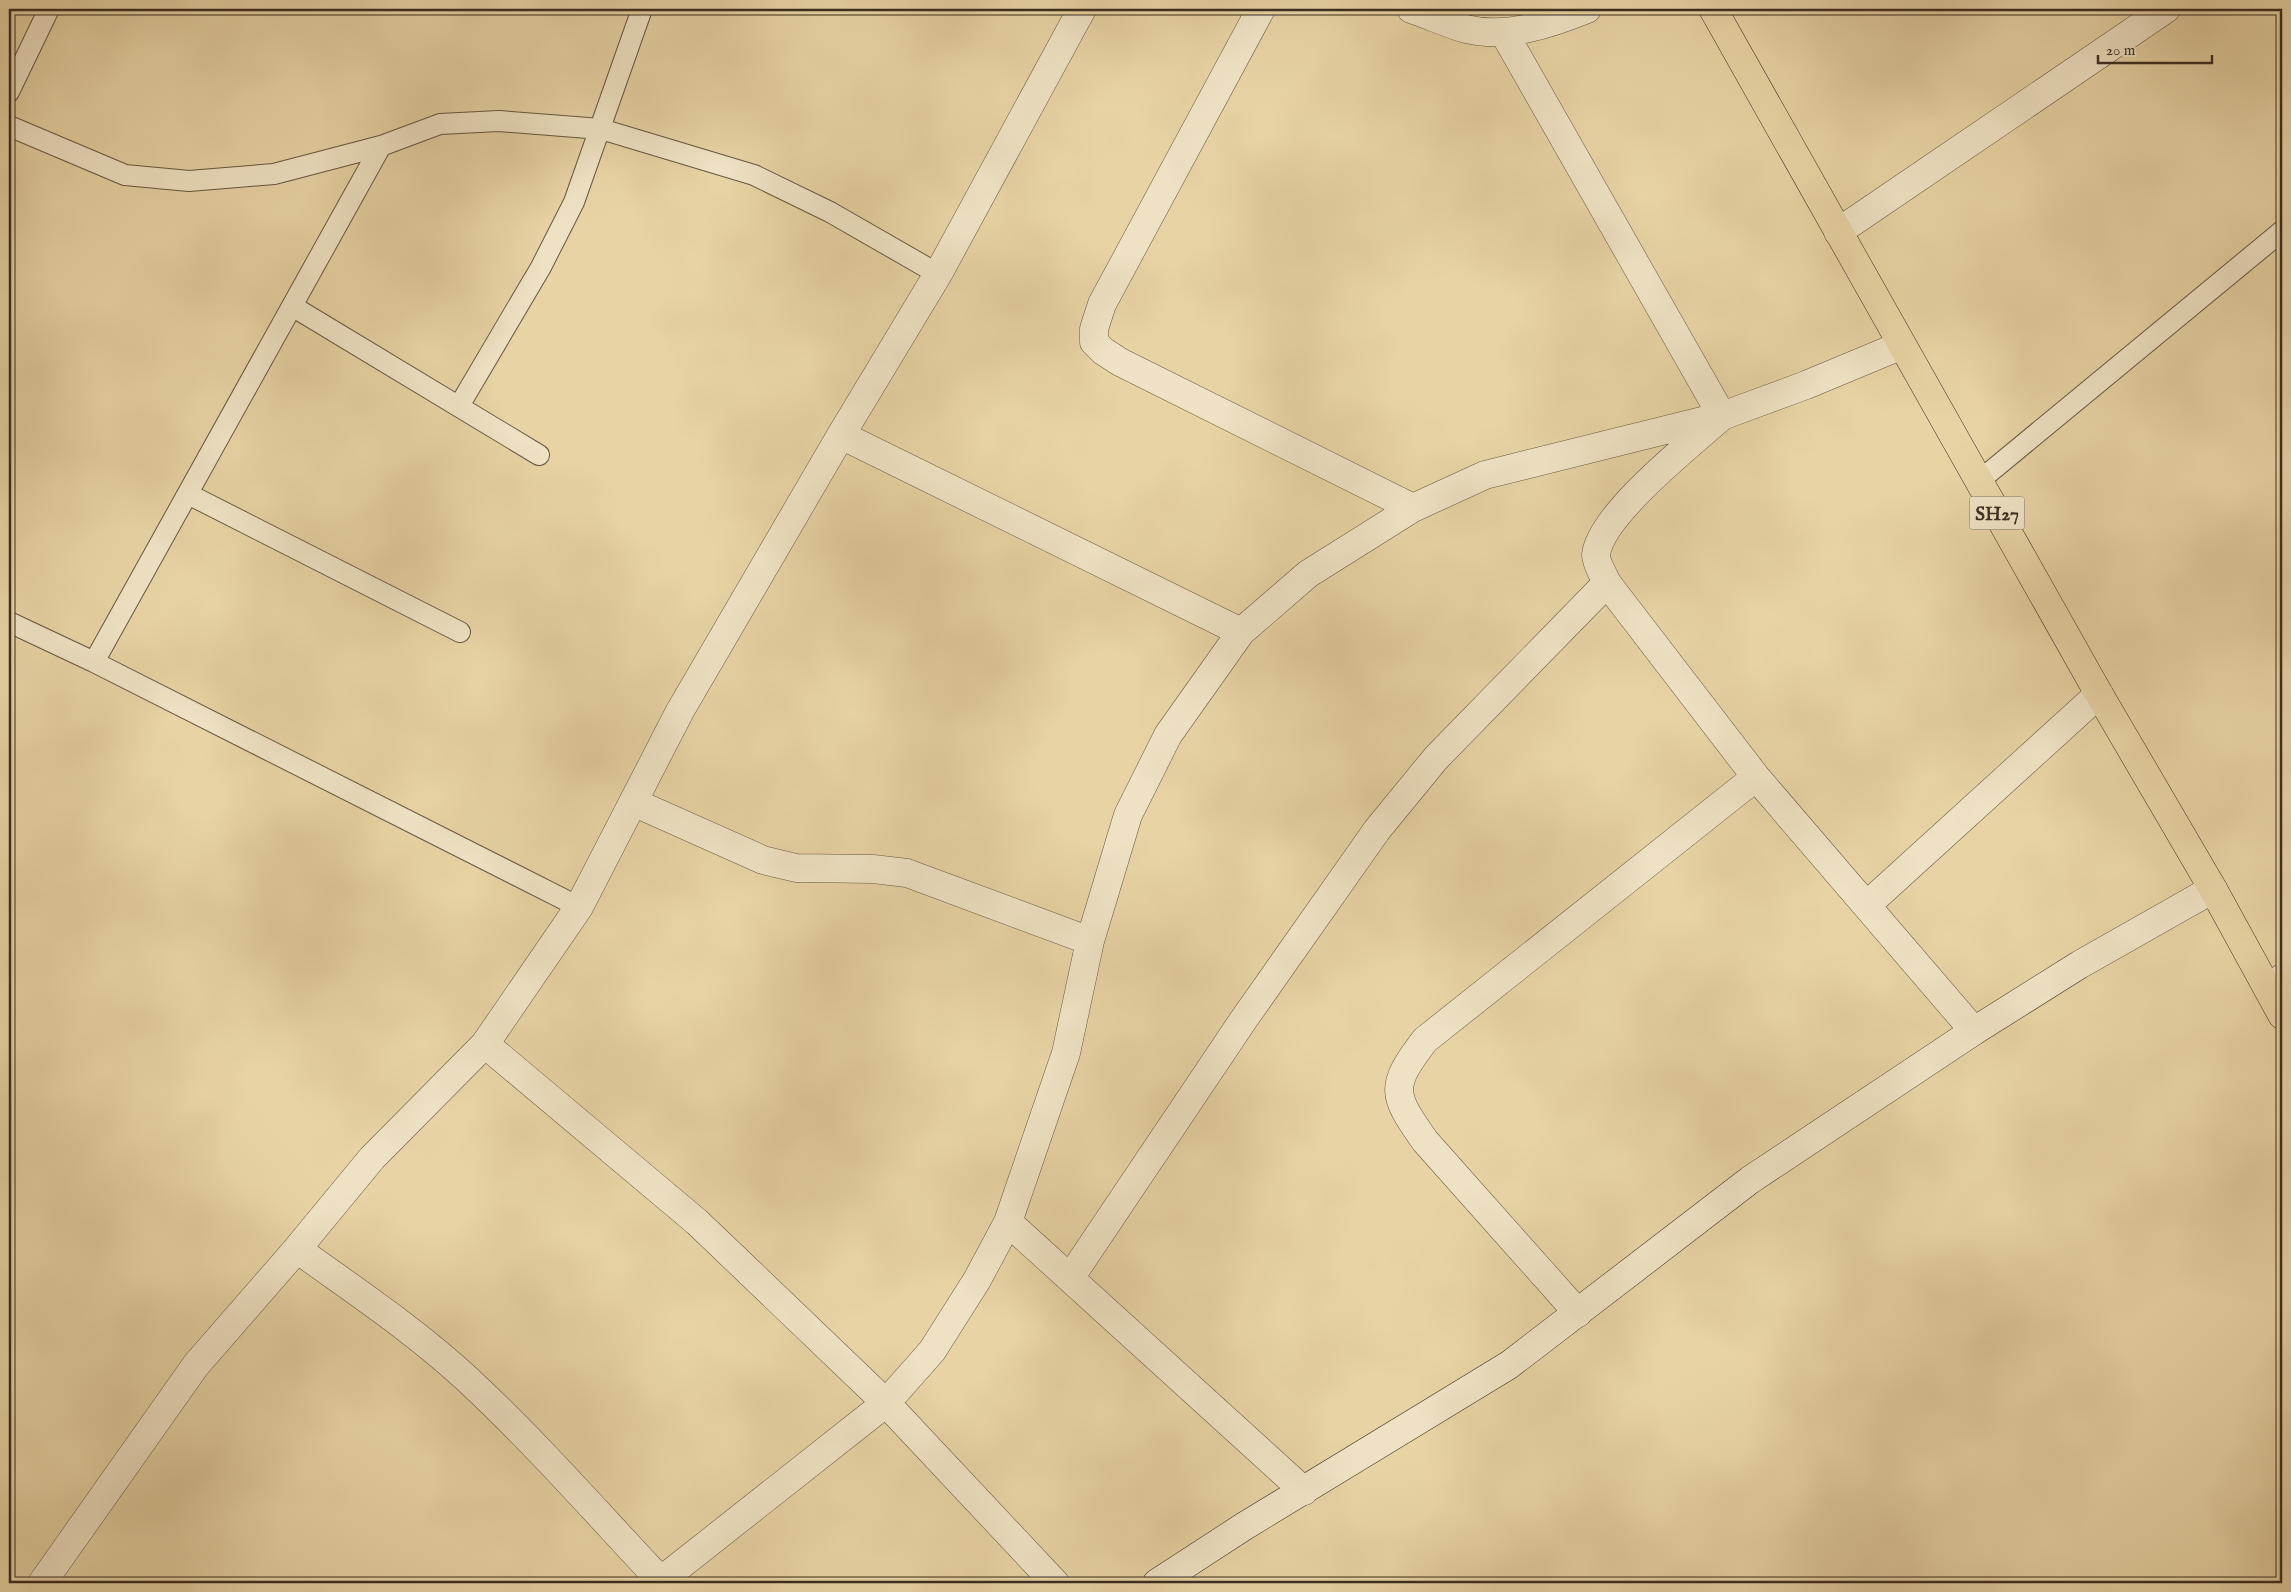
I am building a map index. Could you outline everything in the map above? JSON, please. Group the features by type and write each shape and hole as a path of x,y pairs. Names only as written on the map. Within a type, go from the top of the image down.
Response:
{"main road":[{"name":"SH27","path":"1713,9 2099,694 2213,889 2275,984 2282,1015"}],"street":[{"path":"42,1583 196,1365 298,1249 372,1158 485,1044 579,907 680,711 841,434 938,274 1082,9"},
{"path":"1261,9 1102,304 1094,329 1094,342 1103,351 1120,362 1413,508"},
{"path":"1411,9 1467,29 1504,33 1566,17 1587,9"},
{"path":"1838,232 2166,9"},
{"path":"1504,33 1722,416"},
{"path":"298,1249 408,1329 466,1378 522,1433 660,1582 886,1403 932,1351 977,1280 1008,1222 1066,1054 1090,941 1128,815 1168,735 1241,632 1308,574 1413,508 1485,475 1722,416 1806,385 1902,345"},
{"path":"1722,416 1624,506 1603,534 1596,557 1607,583 1756,777 1974,1031"},
{"path":"841,434 1241,632"},
{"path":"1070,1278 1254,1004 1377,830 1436,758 1607,583"},
{"path":"1867,905 2099,694"},
{"path":"1578,1313 1425,1141 1404,1112 1398,1092 1404,1068 1425,1040 1756,777"},
{"path":"633,802 763,860 796,868 873,869 907,873 1090,941"},
{"path":"1157,1583 1509,1365 1750,1180 1974,1031 2079,965 2213,889"},
{"path":"485,1044 696,1222 886,1403 1055,1583"},
{"path":"1008,1222 1304,1491"}],"lane":[{"path":"9,92 49,9"},
{"path":"458,406 553,242 574,202 642,9"},
{"path":"9,126 126,175 189,181 274,174 381,146 440,124 499,121 601,129 754,175 830,212 938,274"},
{"path":"94,662 381,146"},
{"path":"1979,481 2282,231"},
{"path":"292,306 539,455"},
{"path":"188,494 460,632"},
{"path":"9,622 94,662 579,907"}]}
